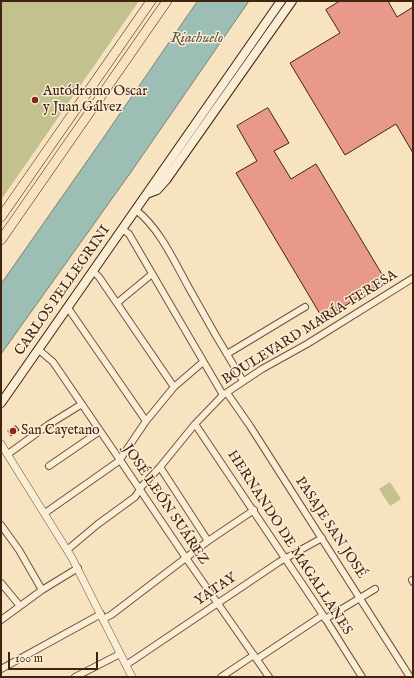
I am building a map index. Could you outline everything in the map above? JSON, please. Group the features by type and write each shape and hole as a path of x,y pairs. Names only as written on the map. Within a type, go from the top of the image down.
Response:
{"main road":[{"path":"1,217 151,1"},
{"path":"1,240 167,1"},
{"name":"CARLOS PELLEGRINI","path":"1,403 281,1"},
{"name":"CARLOS PELLEGRINI","path":"147,195 157,190 166,180 292,1"}],"street":[{"path":"136,210 149,221 166,248 243,381"},
{"name":"PASAJE SAN JOSÉ","path":"122,229 128,234 203,362 254,432 410,677"},
{"path":"93,271 99,277 174,387"},
{"path":"117,303 152,274"},
{"name":"BOULEVARD MARÍA TERESA","path":"67,550 98,524 135,497 140,489 160,468 195,424 225,394 262,369 307,344 413,278"},
{"path":"226,354 305,307"},
{"path":"68,308 146,421"},
{"name":"JOSÉ LEÓN SUÁREZ","path":"39,350 52,360 186,558 269,677"},
{"path":"45,513 120,460 146,421 174,387 203,362"},
{"path":"8,454 48,425 82,404"},
{"name":"HERNANDO DE MAGALLANES","path":"195,424 254,510 362,677"},
{"path":"49,466 100,431"},
{"path":"1,444 78,568 132,677"},
{"path":"160,468 208,541"},
{"path":"1,670 102,617 111,615 208,541 254,510"},
{"path":"1,525 19,550 42,590"},
{"name":"YATAY","path":"126,665 285,558 322,538"},
{"path":"1,620 42,590 78,568"},
{"path":"1,583 20,606"},
{"path":"221,677 324,617 376,589"},
{"path":"75,677 120,654"}],"shaded area":[{"name":"Autódromo Oscar y Juan Gálvez","path":"1,1 139,1 1,200"},
{"path":"390,482 401,499 390,506 379,489"}],"water":[{"name":"Riachuelo","path":"198,1 249,1 131,172 1,354 1,284"}],"building":[{"path":"340,1 388,1 397,17 413,7 413,153 396,124 345,155 290,63 340,33 326,10"},
{"path":"268,108 289,143 274,151 291,179 316,164 386,281 323,319 236,173 257,161 237,126"},
{"name":"San Cayetano","path":"16,426 19,430 11,436 8,431"}],"place":[{"name":"Autódromo Oscar y Juan Gálvez","path":"35,100"},
{"name":"San Cayetano","path":"13,431"}]}
